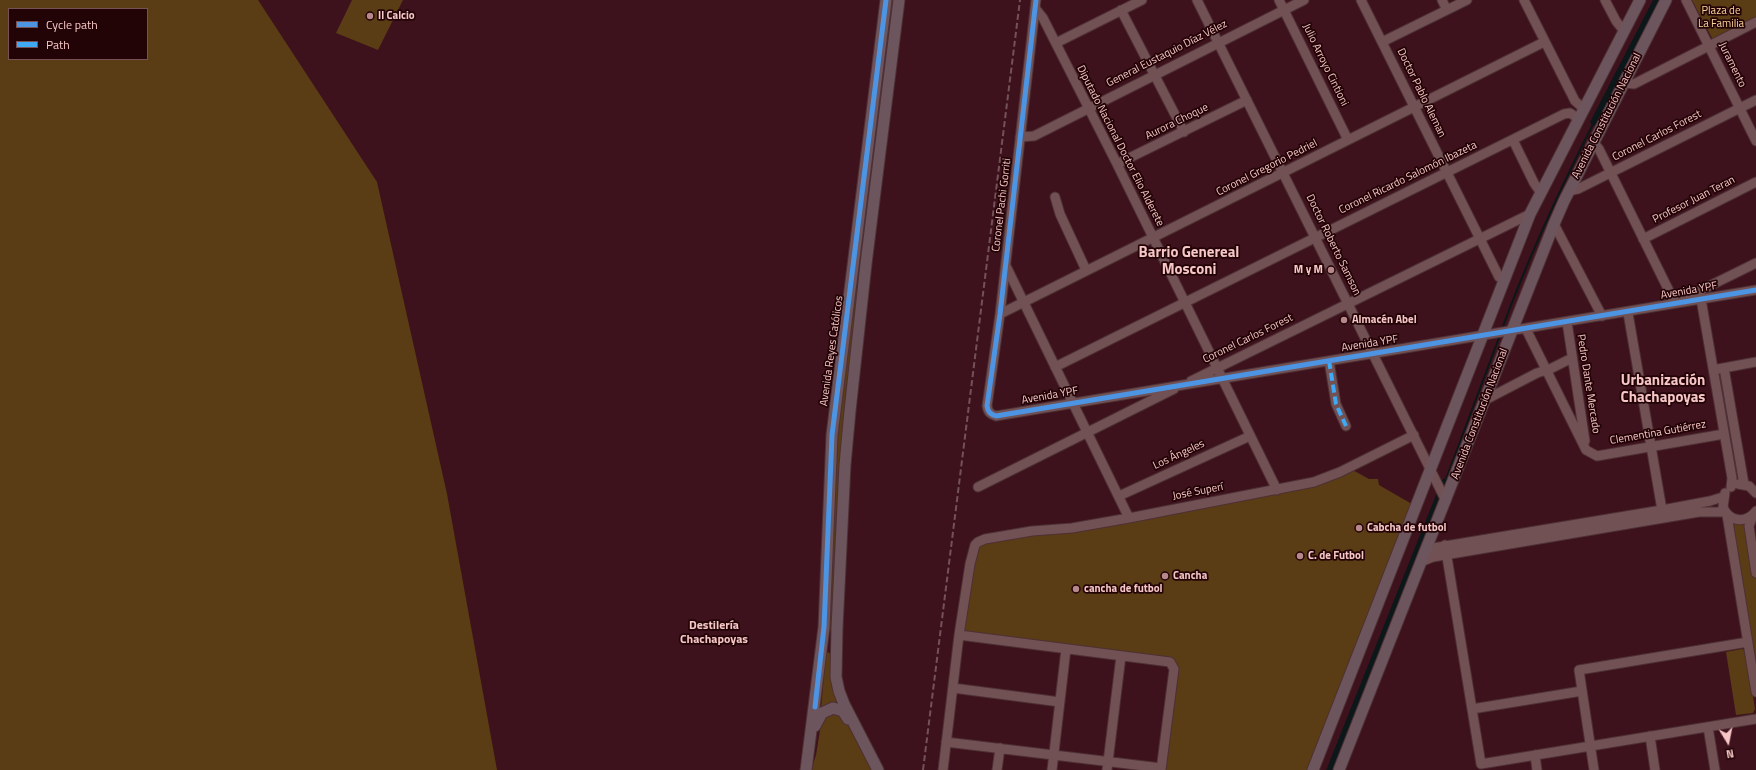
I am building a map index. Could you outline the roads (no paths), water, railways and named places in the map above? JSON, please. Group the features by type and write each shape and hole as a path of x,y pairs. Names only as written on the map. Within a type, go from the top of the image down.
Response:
{"main road":[{"name":"Avenida Reyes Católicos","path":"806,770 824,627 833,421 886,0"},
{"path":"878,770 844,704 839,690 836,677 837,628 845,465 850,411 867,256 899,0"},
{"path":"1313,770 1432,470 1488,335 1505,280 1530,214 1640,0"},
{"name":"Avenida Constitución Nacional","path":"1339,770 1423,561 1485,400 1508,332 1569,191 1666,0"},
{"path":"809,753 817,720 822,713 833,708 843,712 869,753"}],"street":[{"path":"1056,43 1142,0"},
{"name":"Doctor Roberto Samson","path":"1197,0 1284,172 1446,501"},
{"name":"Julio Arroyo Cintioni","path":"1279,0 1348,140"},
{"name":"General Eustaquio Díaz Vélez","path":"1020,137 1034,136 1304,0"},
{"name":"Doctor Pablo Aleman","path":"1361,0 1499,277 1505,280"},
{"path":"1442,0 1447,10"},
{"path":"1382,42 1467,0"},
{"path":"1524,0 1581,114"},
{"path":"1605,0 1616,22 1624,31"},
{"name":"Juramento","path":"1686,0 1756,141"},
{"name":"Diputado Nacional Doctor Elio Alderete","path":"1036,4 1117,164 1276,490"},
{"name":"Coronel Pachi Gorriti","path":"988,412 987,406 1000,314 1036,4"},
{"path":"1121,10 1153,75 1184,132"},
{"path":"1624,83 1634,84 1756,22"},
{"name":"Coronel Gregorio Pedriel","path":"1000,314 1544,42"},
{"name":"Aurora Choque","path":"1117,164 1247,100"},
{"name":"Coronel Carlos Forest","path":"1569,191 1578,189 1756,100"},
{"name":"Coronel Ricardo Salomón Ibazeta","path":"1054,368 1567,113 1581,114"},
{"path":"1513,140 1534,183 1541,193"},
{"path":"1594,144 1672,298 1676,302 1756,263"},
{"name":"Profesor Juan Teran","path":"1643,239 1756,182"},
{"path":"1055,197 1060,214 1086,270"},
{"name":"Coronel Carlos Forest","path":"978,487 1183,385 1216,367 1530,214"},
{"path":"1554,224 1602,316"},
{"path":"1005,264 1054,368 1129,518"},
{"name":"Avenida YPF","path":"988,412 996,416 1072,402 1374,354 1628,312 1676,302 1756,290"},
{"path":"1423,561 1723,497 1731,487 1732,478 1701,299"},
{"path":"1628,312 1662,510"},
{"name":"Pedro Dante Mercado","path":"1567,322 1586,450"},
{"path":"1526,329 1586,450"},
{"path":"1485,400 1572,358"},
{"path":"1329,361 1336,404 1346,426"},
{"path":"1713,369 1756,362"},
{"path":"1724,368 1744,484"},
{"name":"Clementina Gutiérrez","path":"1586,450 1596,456 1724,434"},
{"name":"José Superí","path":"959,635 970,564 975,545 985,538 1032,531 1072,528 1276,490 1325,478 1414,435"},
{"name":"Los Ángeles","path":"1119,496 1250,436"},
{"path":"1731,487 1744,484 1749,486 1756,493"},
{"path":"1723,497 1723,507 1726,513 1756,692"},
{"path":"1427,549 1699,512 1726,513 1732,518 1742,520 1754,514"},
{"path":"1754,514 1749,526 1756,573"},
{"path":"1445,546 1481,764 1756,719"},
{"path":"943,770 946,742 952,688 959,635 1168,661 1173,666 1161,769 1107,766 1000,748 946,742"},
{"path":"1594,770 1580,670 1748,642"},
{"path":"1052,770 1066,648"},
{"path":"1107,766 1121,656"},
{"path":"952,688 1060,702"},
{"path":"1472,709 1582,691"},
{"path":"1708,727 1715,770"},
{"path":"1650,736 1655,770"},
{"path":"997,770 1000,748"},
{"path":"1535,755 1537,770"}],"waterway":[{"path":"1594,122 1657,0"},
{"path":"1502,329 1545,224 1594,122"},
{"path":"1445,482 1500,335"},
{"path":"1330,770 1445,482"}],"railway":[{"path":"923,770 1020,0"}],"place":[{"name":"Il Calcio","path":"370,16"},
{"name":"M y M","path":"1331,270"},
{"name":"Almacén Abel","path":"1344,320"},
{"name":"Cabcha de futbol","path":"1359,528"},
{"name":"C. de Futbol","path":"1300,556"},
{"name":"Cancha","path":"1165,576"},
{"name":"cancha de futbol","path":"1076,589"}],"district":[{"name":"Barrio Genereal Mosconi","path":"1189,262"},
{"name":"Urbanización Chachapoyas","path":"1663,390"},
{"name":"Destilería Chachapoyas","path":"714,633"}],"park label":[{"name":"Plaza de La Familia","path":"1721,17"}]}
